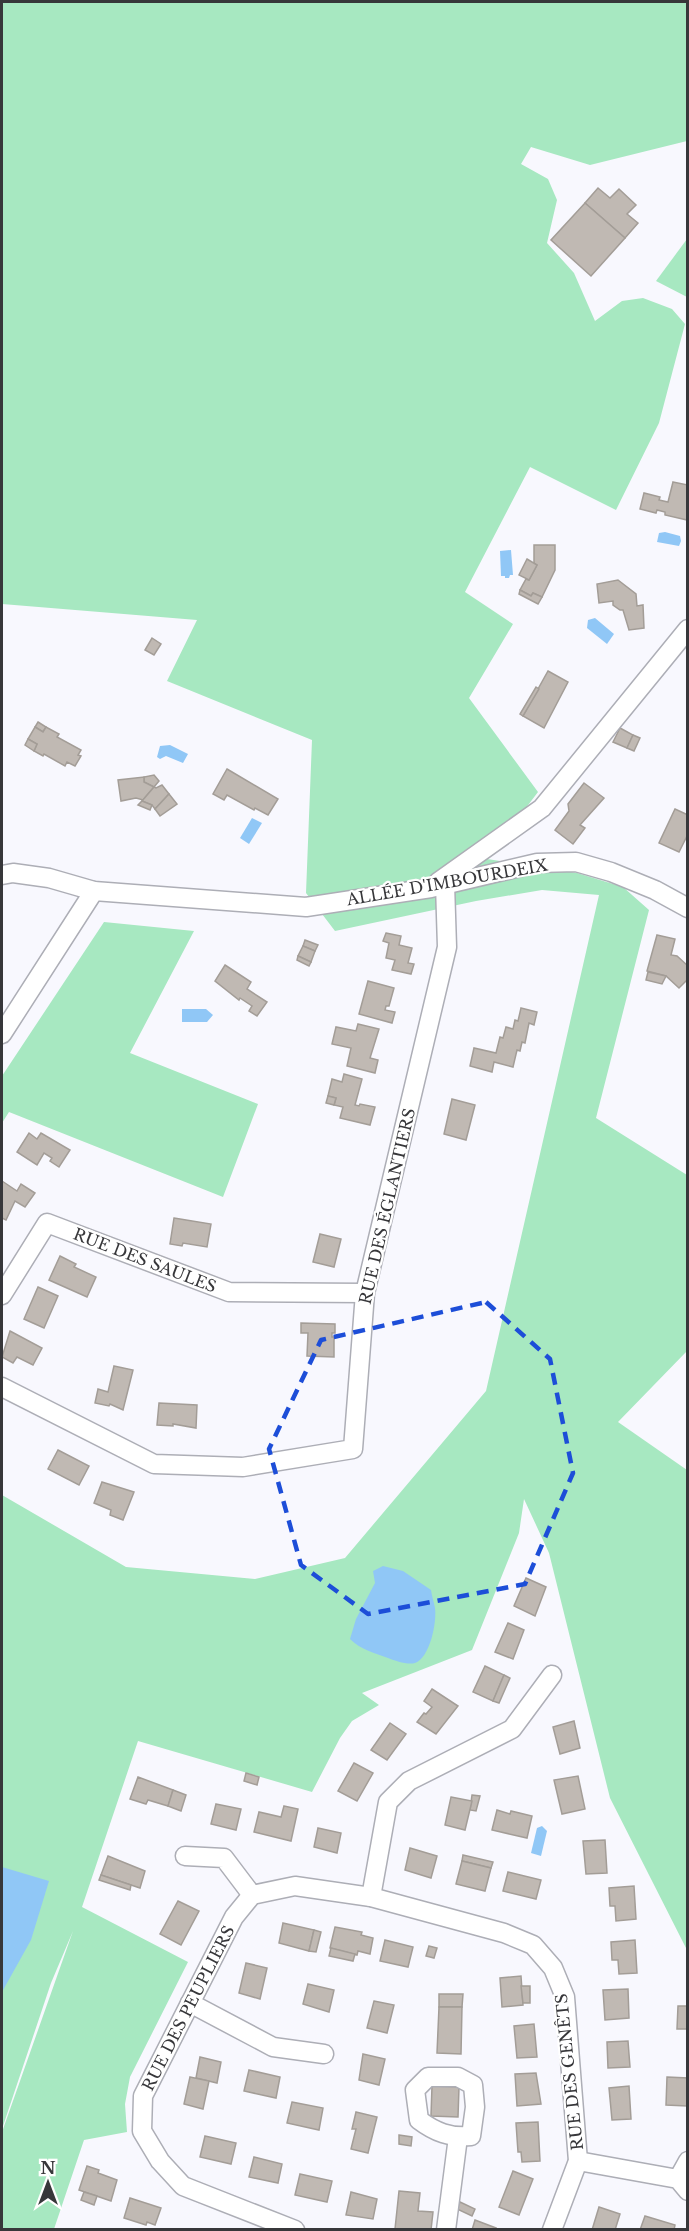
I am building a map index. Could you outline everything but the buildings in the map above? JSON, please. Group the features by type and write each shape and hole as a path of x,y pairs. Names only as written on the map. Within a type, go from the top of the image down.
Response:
{"street":[{"path":"438,886 542,808 687,629"},
{"name":"ALLÉE D'IMBOURDEIX","path":"2,875 13,873 50,878 94,891 306,907 438,886 537,862 576,862 655,890 687,908"},
{"name":"RUE DES ÉGLANTIERS","path":"2,1387 154,1464 243,1467 353,1449 364,1293 447,946 438,886"},
{"path":"2,1034 94,891"},
{"name":"RUE DES SAULES","path":"2,1295 47,1223 229,1292 364,1293"},
{"path":"185,1856 224,1858 252,1895 295,1886 371,1897 388,1802 409,1781 512,1729 552,1675"},
{"name":"RUE DES PEUPLIERS","path":"252,1895 234,1917 143,2096 142,2131 160,2161 183,2186 296,2229"},
{"name":"RUE DES GENÊTS","path":"371,1897 504,1933 533,1945 553,1968 565,1997 578,2161 552,2229"},
{"path":"190,2003 273,2047 324,2054"},
{"path":"446,2229 458,2137"},
{"path":"578,2161 683,2185 687,2161"}],"highlighted area":[{"path":"486,1302 550,1359 573,1473 525,1584 368,1614 301,1565 269,1449 321,1340"}],"green space":[{"path":"2,2 687,2 687,141 590,165 531,147 521,164 548,179 557,200 547,243 574,273 595,321 622,301 643,298 672,309 685,324 659,423 616,510 530,467 465,592 513,624 469,698 538,792 487,859 577,873 623,887 649,910 596,1118 687,1175 687,1351 618,1422 687,1470 687,1950 610,1798 549,1553 524,1499 519,1533 472,1650 362,1693 379,1705 352,1721 340,1738 312,1792 138,1741 82,1907 188,1962 130,2077 125,2104 127,2132 84,2140 54,2229 2,2229 2,2132 73,1931 51,1983 2,2129 2,1495 126,1567 255,1579 345,1558 486,1391 599,895 542,890 476,901 335,931 306,893 312,740 167,681 197,620 2,604"},
{"path":"687,239 688,297 656,281"},
{"path":"104,922 194,931 130,1053 258,1104 223,1197 9,1112 2,1123 2,1076"}],"water":[{"path":"665,532 680,536 679,546 657,542 659,533"},
{"path":"511,550 513,575 505,578 501,576 500,551"},
{"path":"595,618 614,634 607,644 587,628 588,620"},
{"path":"170,745 188,754 183,763 166,756 160,759 157,757 160,746"},
{"path":"252,818 262,823 249,844 240,838"},
{"path":"182,1009 206,1009 213,1015 207,1022 182,1022"},
{"path":"383,1566 403,1571 431,1590 435,1608 434,1630 425,1654 415,1663 402,1662 373,1653 350,1639 356,1619 375,1583 373,1571"},
{"path":"542,1826 547,1831 541,1856 531,1853 537,1828"},
{"path":"2,1867 49,1881 31,1940 2,1992"}]}
